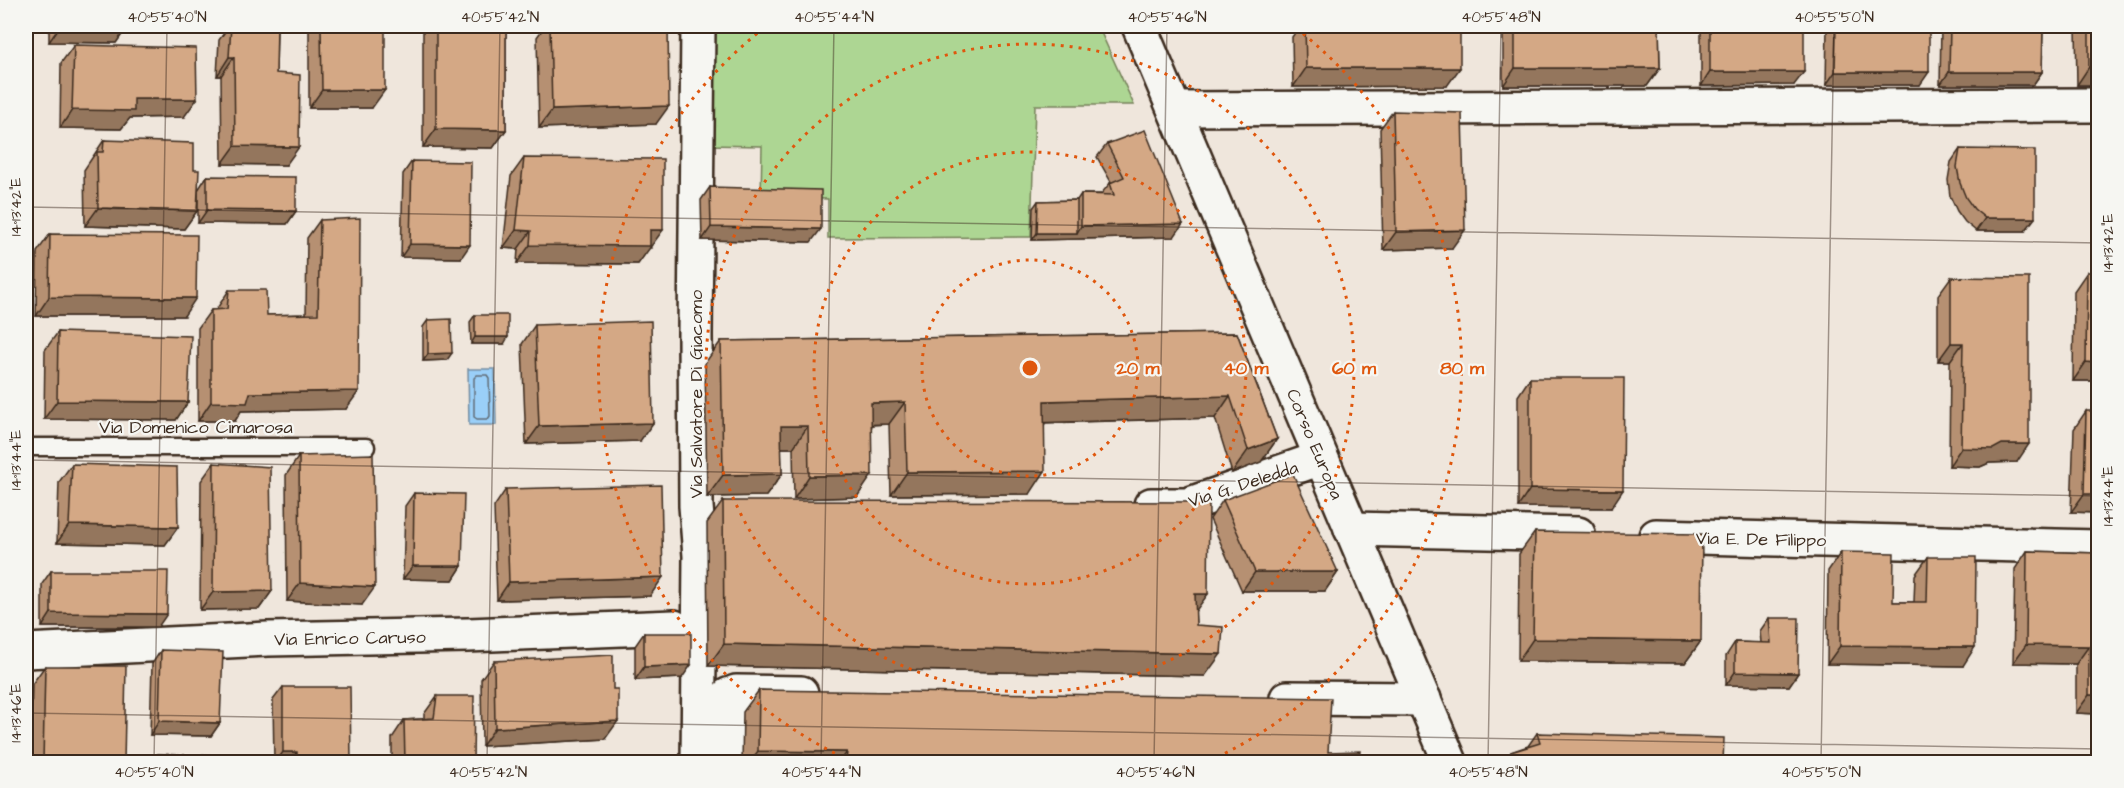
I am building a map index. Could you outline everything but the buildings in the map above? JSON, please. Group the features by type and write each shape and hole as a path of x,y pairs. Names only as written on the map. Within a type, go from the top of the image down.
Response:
{"street":[{"name":"Via Salvatore Di Giacomo","path":"698,26 695,334 708,506 700,556 713,760"},
{"name":"Corso Europa","path":"1139,26 1450,762"},
{"path":"1174,109 2098,105"},
{"name":"Via G. Deledda","path":"1127,505 1187,505 1321,458"},
{"name":"Via E. De Filippo","path":"1351,529 2098,547"},
{"name":"Via Enrico Caruso","path":"26,651 268,639 468,635 674,627"},
{"path":"713,760 728,695 736,692 831,693"},
{"path":"1258,698 1424,699"}],"lane":[{"name":"Via Domenico Cimarosa","path":"26,447 366,447"}],"green space":[{"path":"708,26 1098,26 1134,105 1035,105 1031,237 828,238 828,199 761,197 762,146 705,145"}],"water":[{"path":"468,369 495,369 496,425 469,425"}]}
